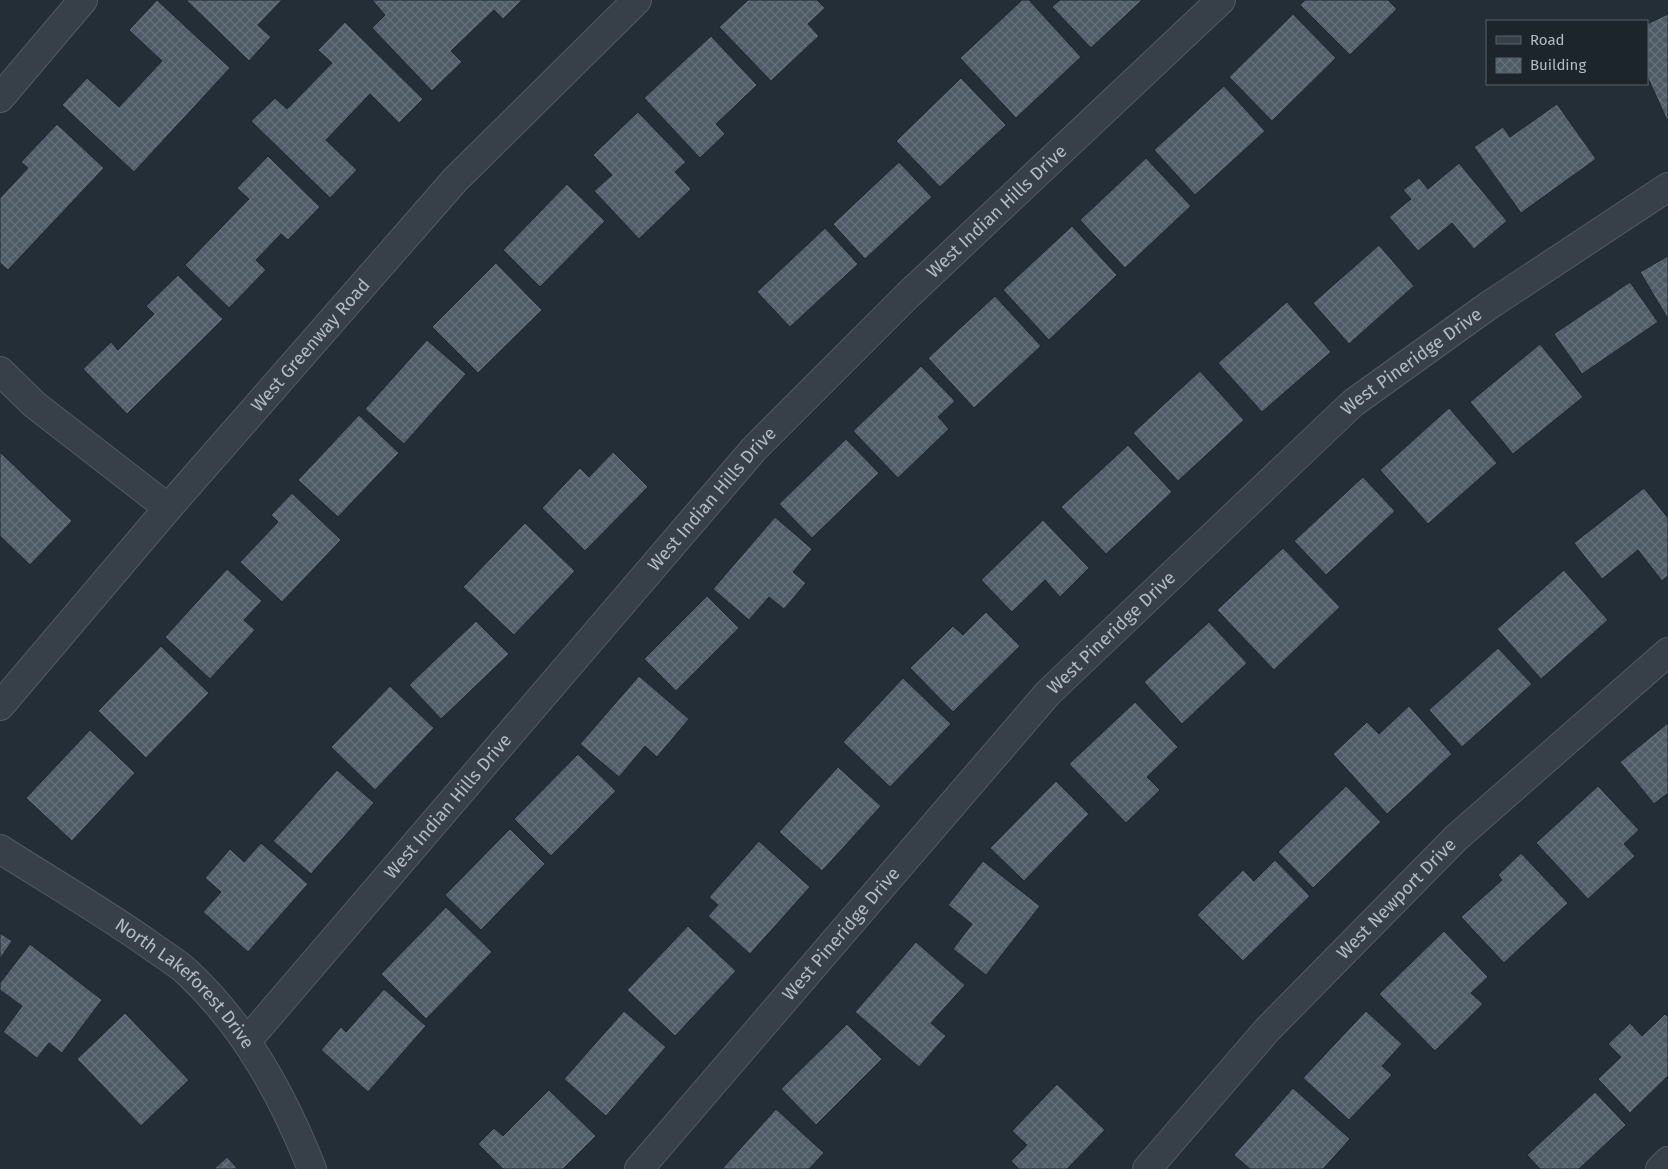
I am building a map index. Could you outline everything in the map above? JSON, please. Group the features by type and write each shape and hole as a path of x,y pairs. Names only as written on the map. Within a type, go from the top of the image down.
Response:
{"street":[{"path":"0,98 83,0"},
{"name":"West Greenway Road","path":"0,706 168,508 455,180 637,0"},
{"name":"West Indian Hills Drive","path":"247,1041 754,449 908,295 1221,0"},
{"name":"West Pineridge Drive","path":"640,1169 1048,692 1353,403 1488,306 1668,187"},
{"path":"0,371 35,405 168,508"},
{"name":"West Newport Drive","path":"1148,1169 1267,1030 1456,838 1668,652"},
{"name":"North Lakeforest Drive","path":"0,849 132,932 186,972 247,1041 274,1085 298,1133 312,1169"},
{"path":"1660,1169 1668,1160"}],"building":[{"path":"157,0 230,68 134,172 62,105 87,78 119,107 162,61 129,30"},
{"path":"186,0 282,0 258,25 271,37 249,61"},
{"path":"372,0 522,0 503,19 494,10 451,51 462,62 432,91 372,28 385,15"},
{"path":"748,0 817,0 825,8 808,24 819,36 771,81 719,27"},
{"path":"1022,0 1029,0 1081,57 1016,118 960,58"},
{"path":"1060,0 1142,0 1091,48 1052,7"},
{"path":"1305,0 1388,0 1397,9 1350,55 1300,5"},
{"path":"1293,14 1336,58 1272,121 1229,77"},
{"path":"1668,14 1668,120 1648,78 1648,24"},
{"path":"345,22 423,99 399,123 370,94 326,140 357,170 330,198 251,121 275,98 287,109 332,63 318,50"},
{"path":"711,36 757,85 716,124 725,134 700,158 644,98"},
{"path":"961,78 1006,125 940,187 896,141"},
{"path":"1224,86 1265,131 1195,195 1154,150"},
{"path":"1557,104 1596,159 1521,213 1474,147 1503,127 1510,137"},
{"path":"638,112 686,162 675,172 691,189 639,239 594,191 612,175 593,155"},
{"path":"57,124 104,168 8,270 0,263 0,198 28,168 21,162"},
{"path":"268,156 320,207 288,240 281,234 256,260 266,270 229,308 185,265 249,199 237,188"},
{"path":"1146,158 1191,206 1125,268 1080,220"},
{"path":"899,162 932,197 865,259 833,224"},
{"path":"1459,163 1507,221 1474,249 1452,223 1418,251 1389,217 1411,199 1403,190 1419,178 1428,189"},
{"path":"567,184 605,221 540,287 503,250"},
{"path":"1072,226 1117,275 1049,340 1003,290"},
{"path":"825,228 858,264 790,327 757,292"},
{"path":"1379,245 1414,286 1349,344 1313,303"},
{"path":"1668,256 1668,319 1640,272"},
{"path":"496,263 542,310 478,373 432,327"},
{"path":"178,275 223,319 127,414 83,369 111,342 118,350 154,314 146,306"},
{"path":"1630,282 1658,322 1582,374 1554,334"},
{"path":"995,296 1041,346 974,408 928,358"},
{"path":"1287,302 1331,352 1262,412 1218,363"},
{"path":"427,340 466,374 404,444 365,409"},
{"path":"1540,344 1583,397 1513,454 1470,402"},
{"path":"921,366 955,401 938,417 949,429 898,478 853,431"},
{"path":"1200,371 1244,420 1178,481 1133,433"},
{"path":"1449,408 1497,463 1428,524 1380,470"},
{"path":"359,415 399,453 338,517 298,480"},
{"path":"846,439 879,473 812,538 779,504"},
{"path":"1128,445 1172,492 1106,554 1061,507"},
{"path":"0,452 72,521 30,565 0,536"},
{"path":"613,452 648,487 585,551 542,508 580,468 589,477"},
{"path":"1363,477 1395,511 1326,575 1294,541"},
{"path":"1644,488 1668,518 1668,576 1662,581 1638,550 1602,579 1574,543"},
{"path":"292,493 341,540 282,602 240,562 278,522 271,515"},
{"path":"775,517 812,549 793,572 806,583 784,609 769,597 749,620 713,589"},
{"path":"1043,520 1089,568 1060,597 1045,580 1012,612 981,580"},
{"path":"525,523 575,571 514,635 463,587"},
{"path":"1283,548 1340,607 1274,670 1217,610"},
{"path":"227,569 262,601 244,620 255,630 210,679 165,637"},
{"path":"1564,570 1608,620 1541,679 1497,629"},
{"path":"707,596 739,628 676,691 644,659"},
{"path":"986,612 1020,646 953,712 910,668 953,626 963,635"},
{"path":"476,621 509,654 441,719 409,685"},
{"path":"1209,622 1247,663 1182,724 1144,682"},
{"path":"161,646 209,693 146,758 98,711"},
{"path":"1498,648 1532,684 1462,747 1429,710"},
{"path":"639,676 689,719 657,757 645,746 619,777 580,744"},
{"path":"903,678 951,724 890,787 843,742"},
{"path":"390,686 434,728 375,790 331,747"},
{"path":"1135,702 1178,747 1147,777 1160,790 1126,823 1069,764"},
{"path":"1409,706 1452,754 1387,814 1333,754 1367,722 1379,734"},
{"path":"1668,723 1668,793 1654,804 1620,762"},
{"path":"90,730 135,773 72,841 26,798"},
{"path":"578,754 616,791 551,856 514,819"},
{"path":"838,767 881,806 822,871 779,832"},
{"path":"337,770 374,803 311,874 273,841"},
{"path":"1056,781 1089,814 1024,881 990,848"},
{"path":"1346,786 1381,822 1313,888 1278,852"},
{"path":"1598,786 1639,830 1624,844 1635,856 1588,899 1536,843"},
{"path":"510,829 545,864 481,930 445,895"},
{"path":"759,841 810,887 750,954 708,916 718,905 709,897"},
{"path":"261,843 308,884 248,952 203,912 221,892 205,878 230,849 244,862"},
{"path":"1521,853 1568,903 1504,963 1461,917 1502,880 1498,875"},
{"path":"1275,860 1310,896 1243,961 1197,915 1243,870 1254,881"},
{"path":"983,861 1040,906 986,975 953,949 972,924 948,905"},
{"path":"446,907 492,952 426,1019 381,974"},
{"path":"688,926 736,971 675,1036 627,990"},
{"path":"1444,931 1488,977 1471,993 1483,1004 1435,1051 1379,994"},
{"path":"0,933 12,941 0,959"},
{"path":"916,942 965,985 931,1023 946,1036 919,1067 855,1012"},
{"path":"30,944 102,1000 62,1053 49,1043 37,1058 3,1032 22,1006 0,990 0,983"},
{"path":"384,989 426,1026 368,1092 321,1050 341,1027 346,1032"},
{"path":"624,1011 666,1047 606,1116 564,1079"},
{"path":"1366,1011 1402,1044 1382,1066 1392,1075 1349,1120 1303,1078"},
{"path":"125,1013 189,1080 141,1126 77,1059"},
{"path":"1665,1014 1668,1017 1668,1076 1630,1113 1598,1079 1621,1057 1608,1044 1630,1023 1642,1036"},
{"path":"847,1024 882,1059 816,1125 781,1089"},
{"path":"1057,1084 1105,1130 1067,1169 1019,1169 1011,1161 1027,1145 1012,1131"},
{"path":"1293,1088 1350,1139 1323,1169 1250,1169 1234,1155"},
{"path":"549,1090 596,1136 563,1169 503,1169 478,1144 494,1128 503,1136"},
{"path":"1595,1092 1626,1125 1579,1169 1540,1169 1527,1155"},
{"path":"776,1109 824,1153 809,1169 722,1169"},
{"path":"227,1157 238,1169 214,1169"}]}
